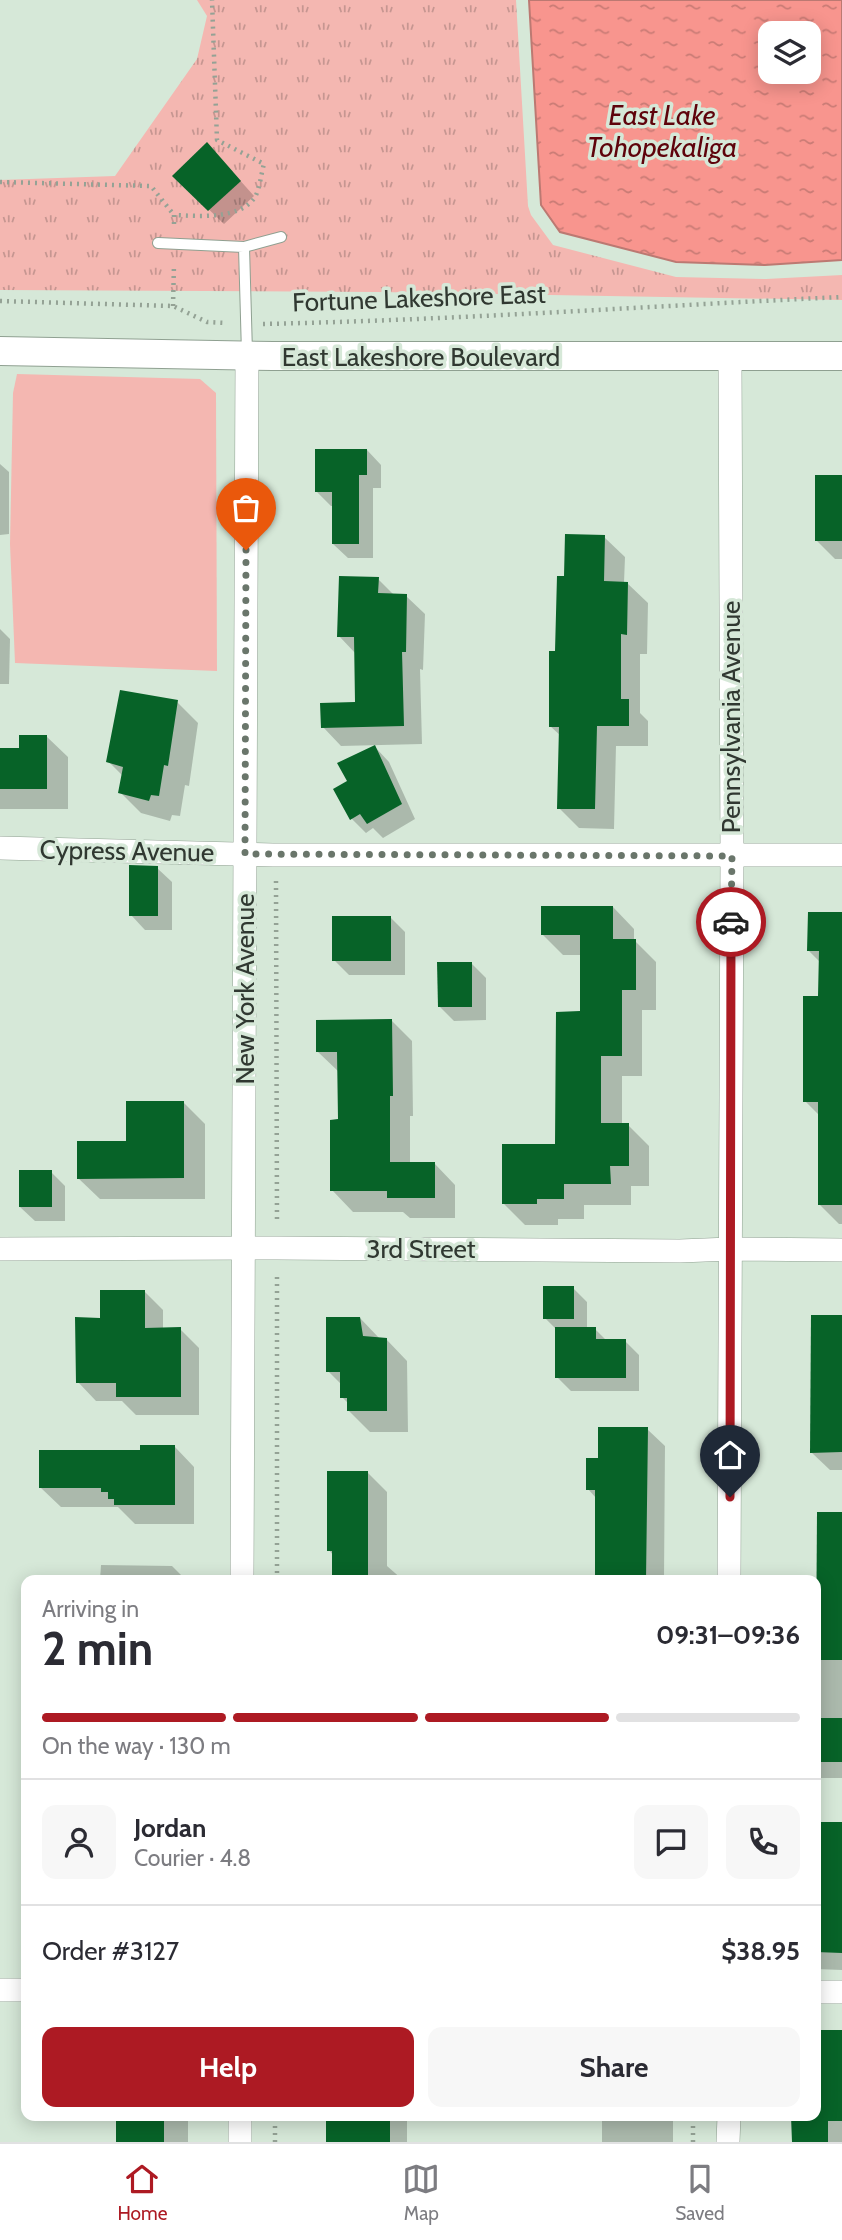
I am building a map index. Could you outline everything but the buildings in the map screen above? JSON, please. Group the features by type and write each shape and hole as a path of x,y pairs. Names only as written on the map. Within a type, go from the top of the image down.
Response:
{"street":[{"name":"East Lakeshore Boulevard","path":"0,351 260,356 842,356"},
{"name":"New York Avenue","path":"242,1575 245,854 260,356"},
{"name":"Pennsylvania Avenue","path":"729,1575 732,856 730,357"},
{"name":"Cypress Avenue","path":"0,848 274,855 842,855"},
{"name":"3rd Street","path":"0,1249 842,1250"},
{"path":"0,1990 21,1990"},
{"path":"821,1992 842,1992"},
{"path":"240,2121 240,2142"},
{"path":"728,2142 729,2121"}],"lane":[{"path":"158,243 244,247 281,237"},
{"path":"244,247 246,324 260,356"}],"path":[{"path":"174,215 217,216 241,208 254,198 264,164 217,140 212,0"},
{"path":"0,182 151,186 174,215 173,306"},
{"name":"Fortune Lakeshore East","path":"0,301 173,306 207,322 274,324 511,316 593,309 842,297"},
{"path":"260,356 274,324"},
{"path":"274,855 277,1575"},
{"path":"275,2121 275,2142"},
{"path":"693,2121 693,2142"}],"green space":[{"path":"197,0 516,0 528,206 531,215 553,245 676,277 766,279 842,275 842,300 377,292 0,290 0,180 115,176 197,59 207,16"},
{"path":"17,374 200,379 216,393 217,671 15,663 10,544 13,393"}],"water":[{"name":"East Lake Tohopekaliga","path":"529,0 842,0 842,260 765,265 676,262 560,232 541,205"}],"way so far":[{"path":"246,550 245,854 732,856 731,922"}],"route":[{"path":"730,1497 731,922"}]}
